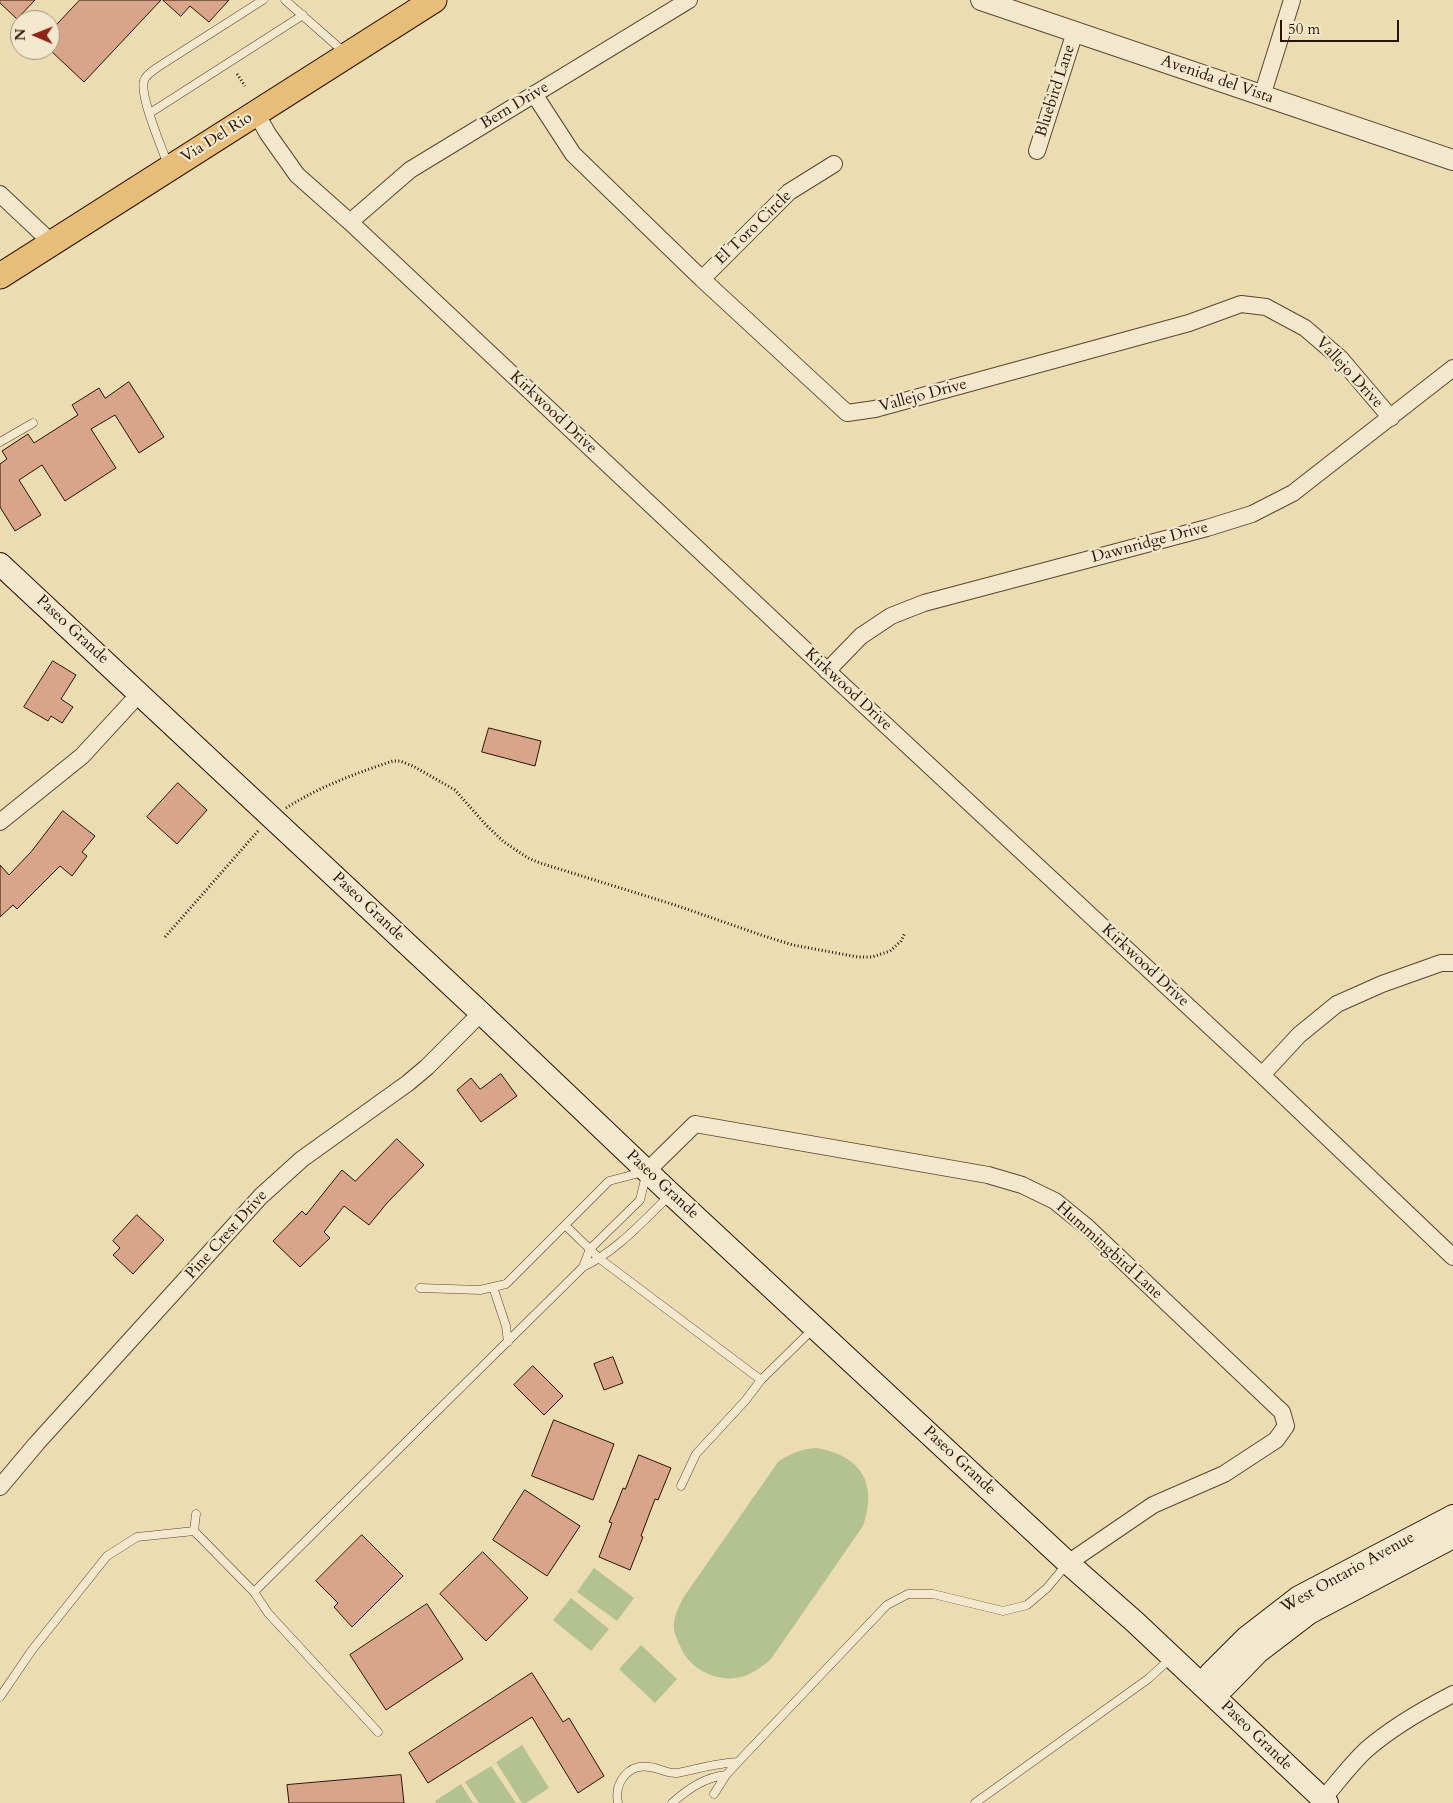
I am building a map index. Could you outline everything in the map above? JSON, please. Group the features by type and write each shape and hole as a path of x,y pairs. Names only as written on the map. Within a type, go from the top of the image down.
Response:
{"main road":[{"name":"Via Del Rio","path":"0,276 434,0"},
{"name":"Paseo Grande","path":"0,564 481,1013 646,1171 1068,1563 1129,1616 1325,1801"},
{"name":"West Ontario Avenue","path":"1453,1516 1299,1597 1246,1638 1210,1674 1208,1690 1224,1687 1258,1652 1309,1613 1453,1537"}],"street":[{"name":"Bern Drive","path":"350,222 410,170 689,0"},
{"name":"Avenida del Vista","path":"981,0 1003,4 1075,32 1453,160"},
{"path":"1262,96 1292,0"},
{"name":"Bluebird Lane","path":"1037,151 1075,32"},
{"name":"Vallejo Drive","path":"534,94 573,154 702,279 847,413 875,409 1189,323 1242,304 1266,306 1305,328 1340,358 1391,418"},
{"name":"Kirkwood Drive","path":"256,113 268,134 297,175 350,222 827,671 1262,1075 1453,1257"},
{"name":"El Toro Circle","path":"702,279 789,192 834,164"},
{"path":"0,194 52,243"},
{"name":"Dawnridge Drive","path":"827,671 861,636 891,616 924,603 1207,528 1252,514 1293,493 1453,368"},
{"path":"0,822 82,756 140,693"},
{"path":"1262,1075 1299,1036 1337,1004 1382,984 1432,966 1441,963 1453,963"},
{"name":"Pine Crest Drive","path":"0,1487 37,1443 261,1196 302,1159 408,1083 427,1067 481,1013"},
{"name":"Hummingbird Lane","path":"646,1171 695,1124 988,1175 1022,1185 1055,1201 1087,1227 1282,1412 1286,1426 1276,1440 1224,1474 1153,1505 1068,1563"},
{"path":"1325,1801 1365,1751 1391,1730 1418,1712 1453,1694"}],"lane":[{"path":"169,168 143,90 147,75 158,66 263,0"},
{"path":"285,0 347,55"},
{"path":"150,113 303,15"},
{"path":"0,442 33,423"},
{"path":"420,1288 480,1290 506,1284 609,1181 646,1171 640,1200 590,1249 583,1267"},
{"path":"254,1592 583,1267 600,1259 618,1245 671,1194"},
{"path":"565,1225 600,1259 761,1380"},
{"path":"493,1287 506,1326 508,1342"},
{"path":"681,1486 696,1454 745,1401 761,1380 815,1326"},
{"path":"194,1531 196,1514"},
{"path":"194,1531 254,1592 268,1613 378,1732"},
{"path":"0,1697 32,1650 107,1556 137,1537 194,1531"},
{"path":"714,1794 726,1775 887,1605 908,1594 933,1594 1004,1611 1027,1605 1047,1588 1068,1563"},
{"path":"975,1803 1148,1679 1172,1657"},
{"path":"618,1803 616,1793 619,1783 624,1775 632,1769 641,1766 650,1767 674,1774 721,1762 738,1762"},
{"path":"672,1803 697,1784 713,1776 726,1775"}],"path":[{"path":"237,74 245,86"},
{"path":"290,806 345,778 393,761 400,761 414,766 455,790 504,842 528,858 540,863 667,902 793,945 858,957 872,957 890,951 901,941 905,933"},
{"path":"165,937 261,829"}],"green space":[{"path":"817,1448 845,1458 855,1465 862,1474 867,1485 868,1497 863,1526 771,1659 757,1670 741,1677 723,1678 705,1672 684,1654 675,1632 675,1616 683,1598 778,1462 796,1452"},
{"path":"594,1568 634,1598 617,1621 577,1592"},
{"path":"571,1598 609,1629 591,1651 553,1620"},
{"path":"641,1645 677,1679 655,1703 619,1669"},
{"path":"522,1745 549,1788 526,1803 522,1803 496,1762"},
{"path":"491,1766 516,1803 479,1803 465,1782"},
{"path":"461,1784 473,1803 436,1803 435,1801"}],"building":[{"path":"0,0 35,0 26,10 10,10 10,12 0,3"},
{"path":"80,0 161,0 84,82 60,59 60,21"},
{"path":"163,0 229,0 209,22 190,6 181,16"},
{"path":"129,382 164,437 139,453 115,415 91,429 116,468 65,501 42,465 19,480 41,515 15,531 0,507 0,464 7,459 2,451 28,434 34,443 78,415 72,405 99,388 105,398"},
{"path":"53,661 76,675 61,699 73,707 62,723 51,716 48,721 24,707"},
{"path":"489,728 541,741 535,766 482,752"},
{"path":"178,783 207,810 177,844 147,817"},
{"path":"63,811 95,836 82,852 87,856 72,876 60,866 17,909 13,905 0,917 0,865 9,875 31,852"},
{"path":"501,1074 517,1096 481,1122 457,1090 471,1078 480,1089"},
{"path":"397,1139 424,1165 387,1203 369,1225 344,1206 324,1232 330,1238 300,1267 273,1241 302,1211 306,1215 342,1170 355,1181"},
{"path":"137,1215 164,1240 133,1274 113,1255 120,1248 113,1241"},
{"path":"613,1357 623,1383 604,1390 594,1364"},
{"path":"533,1366 563,1396 544,1415 514,1385"},
{"path":"554,1420 614,1444 593,1500 532,1476"},
{"path":"639,1455 671,1468 658,1500 655,1499 630,1570 599,1557 612,1523 609,1522"},
{"path":"525,1490 580,1526 547,1576 493,1540"},
{"path":"362,1535 403,1576 352,1627 334,1607 338,1603 316,1581"},
{"path":"483,1552 528,1598 486,1641 440,1594"},
{"path":"427,1604 463,1659 386,1710 350,1655"},
{"path":"532,1673 563,1722 569,1718 604,1776 578,1793 532,1717 428,1783 409,1753"},
{"path":"401,1775 404,1803 289,1803 287,1785"}]}
